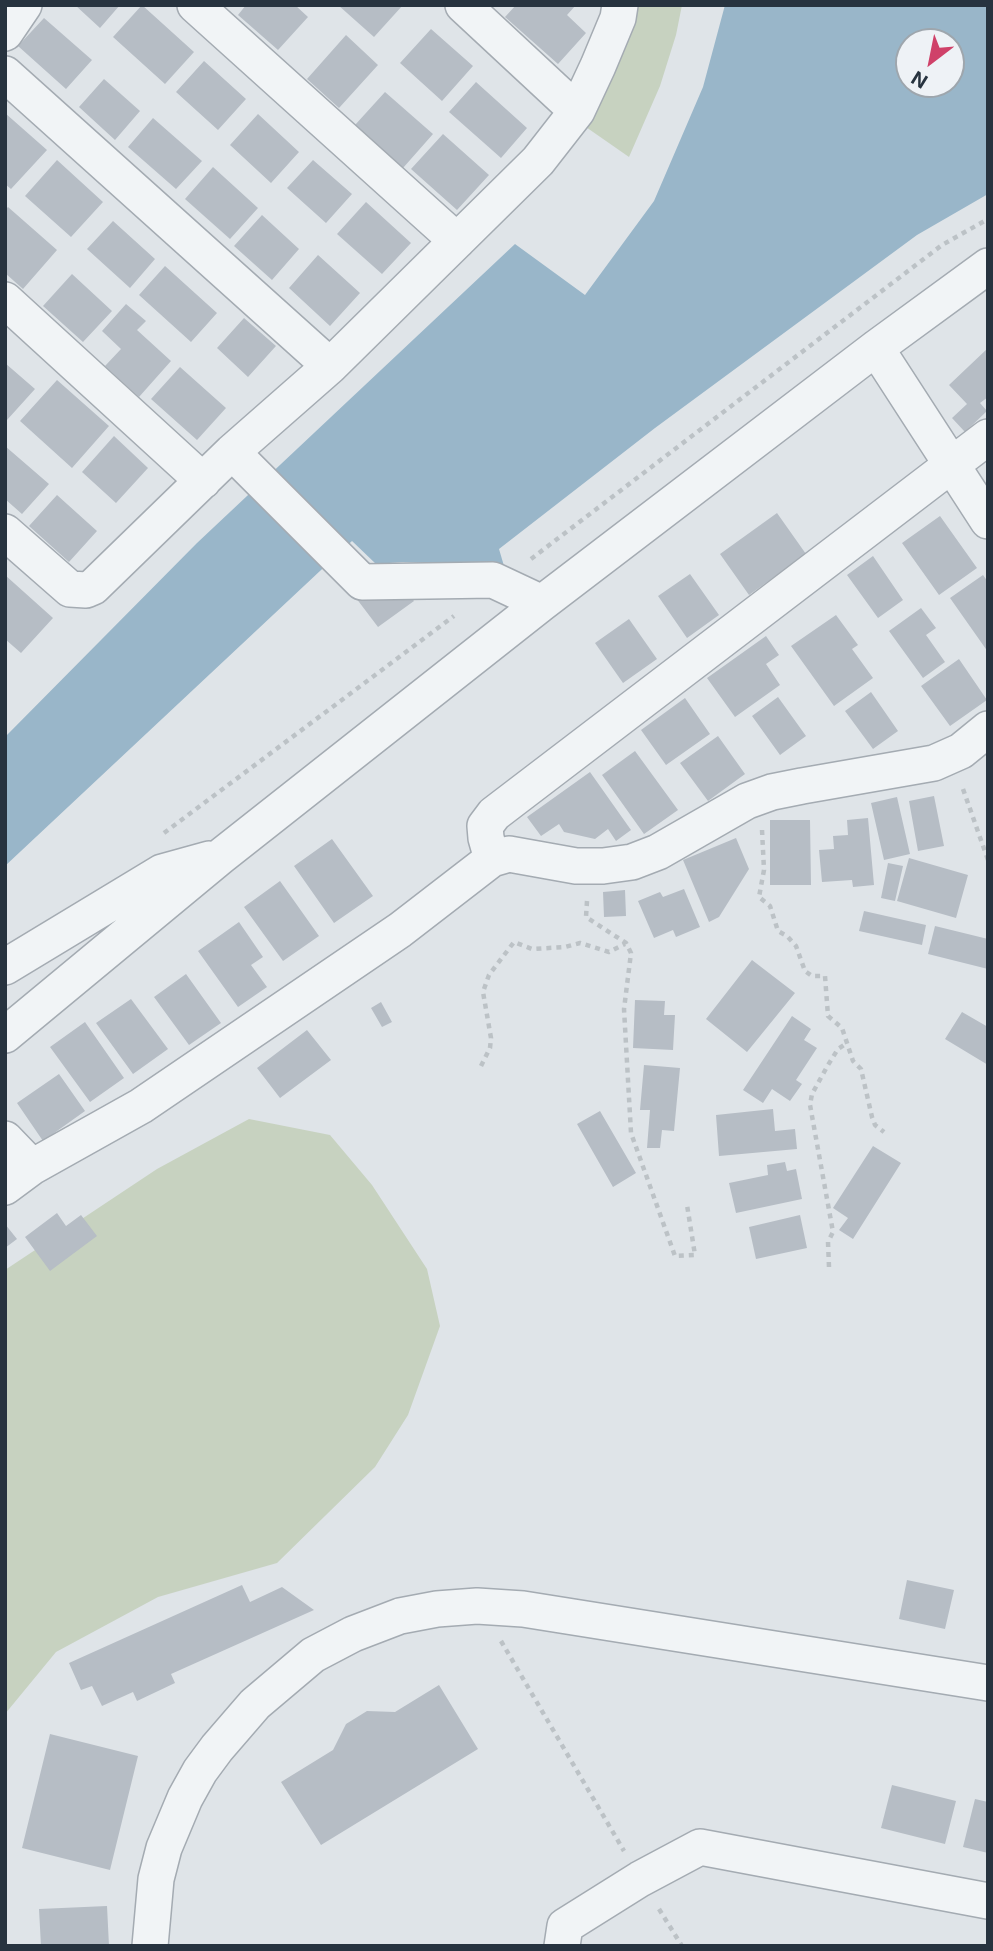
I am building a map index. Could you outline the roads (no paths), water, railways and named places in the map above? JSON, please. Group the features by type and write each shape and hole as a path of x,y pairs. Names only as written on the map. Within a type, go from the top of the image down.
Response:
{"street":[{"path":"5,33 24,5"},
{"path":"195,5 457,241"},
{"path":"463,5 577,111"},
{"path":"5,532 70,589 86,590 93,587 203,481 240,462 330,366 538,161 577,111 618,18 620,5"},
{"path":"5,74 330,366"},
{"path":"5,1035 220,857 542,603 876,348 988,267"},
{"path":"5,300 203,481"},
{"path":"876,348 988,520"},
{"path":"492,859 485,838 485,826 494,814 988,437"},
{"path":"240,462 362,582 493,580 542,603"},
{"path":"5,1139 18,1177 141,1106 400,930 492,859 509,854 576,866 632,862 658,852 754,799 772,792 934,763 961,751 988,729"},
{"path":"5,967 162,873 220,857"},
{"path":"150,1946 156,1879 164,1848 185,1798 217,1748 255,1704 313,1655 353,1634 400,1616 437,1609 477,1606 523,1609 988,1683"},
{"path":"562,1946 565,1926 640,1879 700,1847 988,1901"}],"water":[{"path":"725,5 988,5 988,194 917,235 655,428 499,549 504,566 403,562 376,564 352,541 5,866 5,737 197,543 515,244 585,295 654,201 703,87"}]}
